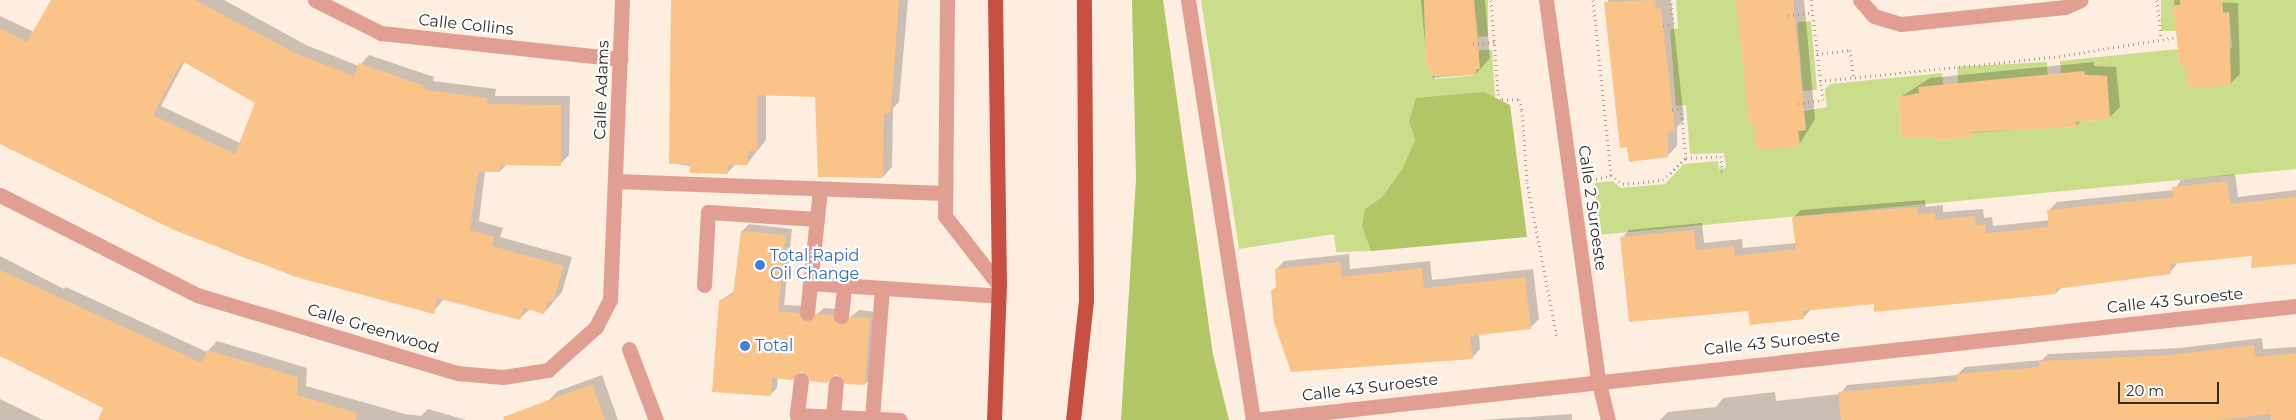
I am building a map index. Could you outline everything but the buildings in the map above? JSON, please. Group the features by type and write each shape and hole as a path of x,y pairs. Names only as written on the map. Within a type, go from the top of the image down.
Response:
{"main road":[{"path":"994,420 999,291 995,0"},
{"path":"1074,420 1086,301 1084,0"}],"street":[{"name":"Calle Collins","path":"315,0 381,33 621,59"},
{"name":"Calle Adams","path":"616,181 622,0"},
{"path":"947,0 945,216 999,291"},
{"path":"1188,0 1253,420"},
{"name":"Calle 2 Suroeste","path":"1546,0 1598,379 1608,420"},
{"path":"1860,0 1874,16 1901,24 2065,7 2081,0"},
{"path":"616,181 946,194"},
{"name":"Calle Greenwood","path":"0,195 197,295 457,373 502,377 548,370 596,327 610,300 616,181"},
{"path":"807,313 820,189"},
{"path":"704,286 708,212 817,219"},
{"path":"810,283 882,288 999,291"},
{"path":"841,316 844,286"},
{"path":"872,418 882,288"},
{"name":"Calle 43 Suroeste","path":"1253,420 1598,379 2296,306"},
{"path":"629,349 656,420"},
{"path":"801,380 797,415 900,420"},
{"path":"833,416 836,383"}],"path":[{"path":"1490,0 1499,98 1519,99 1522,110 1528,182 1557,338"},
{"path":"1593,0 1611,175 1623,184 1663,180 1686,158 1721,156 1722,171 1718,172"},
{"path":"1663,26 1673,24 1671,0"},
{"path":"1798,104 1823,100 1811,0"},
{"path":"2157,0 2162,39"},
{"path":"1788,15 1813,13"},
{"path":"1820,81 1853,76 2054,57 2177,37"},
{"path":"1473,44 1495,42"},
{"path":"1817,54 1850,50 1853,76"},
{"path":"1672,110 1681,108 1686,158"},
{"path":"1591,180 1611,175"}],"green space":[{"path":"1132,0 1163,0 1213,355 1229,420 1121,420 1136,179"},
{"path":"1201,0 1424,0 1426,65 1430,65 1435,79 1476,75 1479,50 1492,50 1496,110 1409,121 1415,140 1402,169 1382,197 1365,209 1371,251 1336,252 1334,234 1239,249"},
{"path":"1474,0 1488,0 1488,36 1478,37 1476,17 1471,18"},
{"path":"1676,0 1745,0 1800,146 1798,131 1806,130 1804,111 1827,107 1825,89 1830,84 1942,73 1943,85 1919,88 1919,93 1898,98 1901,137 1935,137 1936,141 1972,137 1972,132 2076,127 2076,122 2110,119 2106,76 2061,73 2060,61 2178,49 2179,66 2232,48 2229,12 2223,13 2222,0 2296,0 2296,169 1598,235 1595,183 1612,181 1621,188 1665,184 1684,164 1718,161 1719,169 1726,168 1724,153 1690,154 1686,105 1676,106 1670,30 1678,28"},
{"path":"2161,0 2180,0 2180,31 2161,31"},
{"path":"1811,21 1817,90 1803,91 1797,22"},
{"path":"2047,62 2048,79 1958,84 1957,67"},
{"path":"1484,92 1510,105 1527,237 1371,251 1362,226 1365,209 1382,197 1402,169 1415,140 1409,121 1416,98"}],"place":[{"name":"Total Rapid Oil Change","path":"760,265"},
{"name":"Total","path":"745,346"}]}
